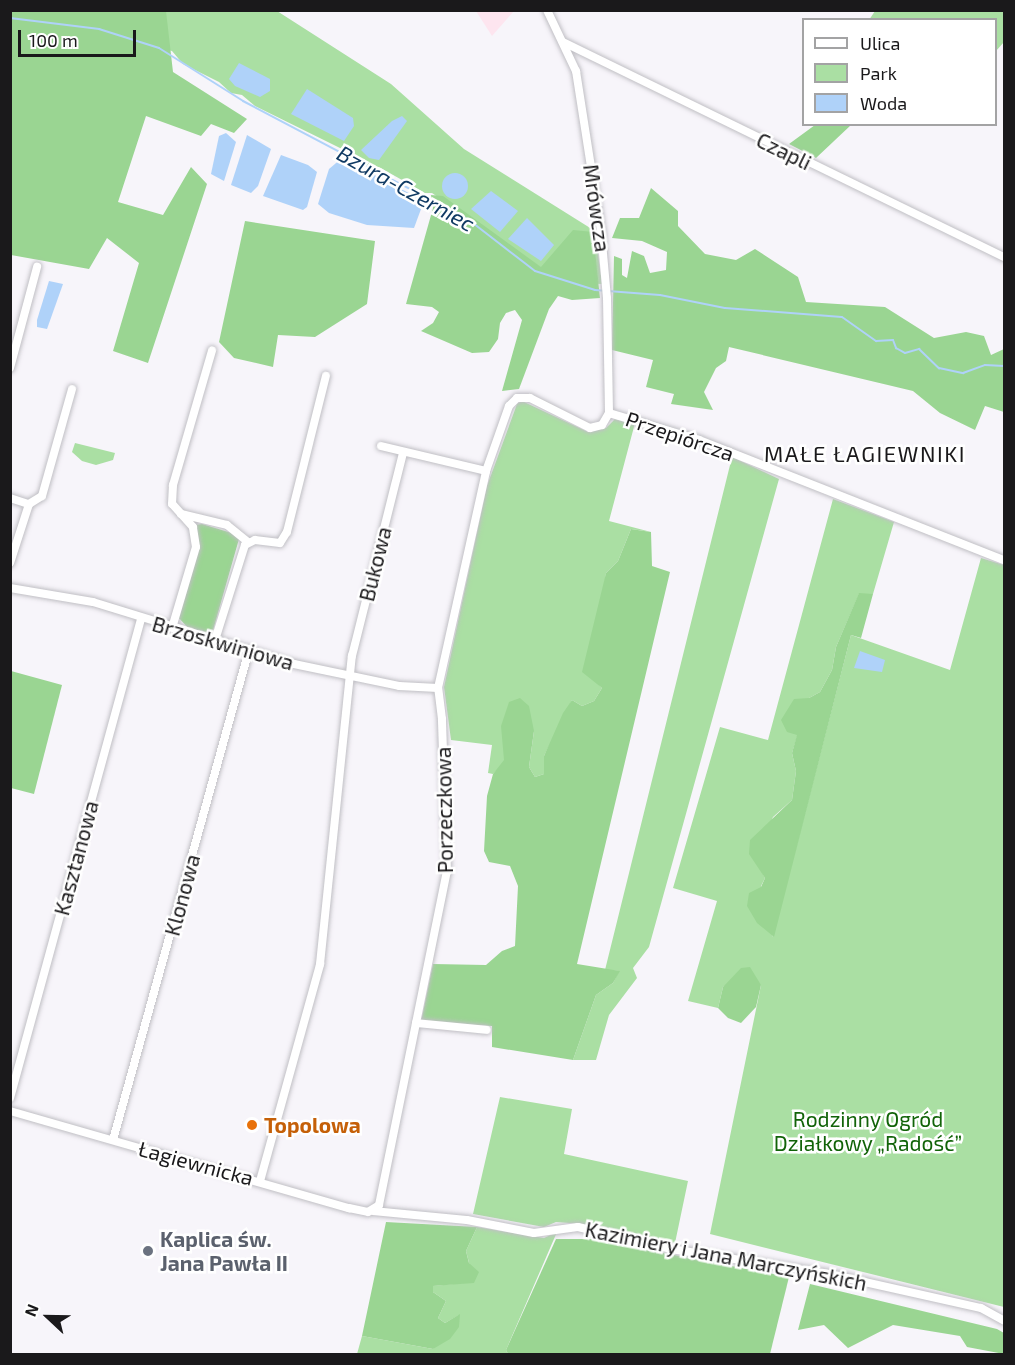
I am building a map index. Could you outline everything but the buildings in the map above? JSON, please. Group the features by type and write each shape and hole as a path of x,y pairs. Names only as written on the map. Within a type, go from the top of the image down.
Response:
{"street":[{"name":"Mrówcza","path":"547,10 576,71 606,280 609,414"},
{"name":"Czapli","path":"563,42 1005,257"},
{"path":"576,71 592,57"},
{"path":"10,368 37,267"},
{"path":"171,628 196,547 193,527 172,504 173,485 212,351"},
{"path":"181,513 227,525 248,542 276,544 283,540 326,376"},
{"path":"10,562 29,504 42,496 72,389"},
{"name":"Przepiórcza","path":"505,416 513,400 523,397 584,427 602,425 609,414 699,440 1005,560"},
{"name":"Porzeczkowa","path":"376,1208 447,872 442,719 438,688 486,471 505,416"},
{"path":"381,446 486,471"},
{"name":"Bukowa","path":"350,674 403,453"},
{"path":"10,498 29,504"},
{"path":"215,640 240,555 248,542"},
{"name":"Brzoskwiniowa","path":"10,588 93,602 141,619 294,664 399,686 438,688"},
{"name":"Kasztanowa","path":"10,1098 141,619"},
{"name":"Klonowa","path":"113,1140 249,650"},
{"path":"260,1181 322,953 350,674"},
{"path":"416,1023 487,1030"},
{"name":"Łagiewnicka","path":"10,1111 349,1208 376,1208"},
{"name":"Kazimiery i Jana Marczyńskich","path":"376,1208 466,1220 534,1233 578,1227 670,1249 829,1274 981,1308 1005,1321"}],"shaded area":[{"path":"476,11 514,11 492,36"}],"green space":[{"path":"10,11 277,11 391,84 464,149 595,231 602,284 562,282 432,193 425,193 379,167 369,168 342,149 255,106 242,95 231,93 219,82 183,64 172,51"},
{"path":"10,11 166,11 173,72 247,119 234,133 211,124 201,136 146,116 118,202 163,215 191,167 207,184 148,363 113,351 139,263 107,238 89,269 11,255"},
{"path":"875,11 1004,11 1004,42 997,50 997,18 870,18"},
{"path":"814,126 850,126 816,158 789,144"},
{"path":"651,188 678,211 678,226 705,254 736,260 755,249 798,277 806,302 885,307 934,338 966,332 984,336 991,355 1004,349 1004,412 985,406 975,430 940,413 913,391 729,347 726,361 716,368 704,392 713,410 671,404 674,394 646,387 653,360 612,350 614,256 622,259 622,275 627,278 632,251 644,256 650,273 666,270 667,252 642,241 612,238 620,218 639,218"},
{"path":"431,195 443,196 541,267 573,230 593,232 600,298 572,300 558,296 549,309 519,389 502,391 522,320 515,310 506,313 500,323 498,339 489,352 472,353 421,331 433,323 439,312 432,307 406,304 433,208"},
{"path":"245,221 375,241 367,304 315,337 278,335 273,367 234,358 219,342"},
{"path":"522,401 588,432 606,428 615,419 635,423 609,521 651,532 631,529 618,561 606,573 591,677 602,688 594,701 582,706 572,700 544,756 544,774 535,777 529,767 534,731 493,774 488,773 492,745 451,740 444,687 487,486 517,404"},
{"path":"75,443 115,453 113,460 96,465 82,461 72,452"},
{"path":"732,457 779,479 649,947 633,968 637,978 609,1015 596,1060 573,1060 596,995 613,983 619,971 605,970"},
{"name":"Rodzinny Ogród Działkowy „Radość”","path":"833,499 894,522 873,594 859,594 836,647 832,670 820,692 809,698 792,753 796,771 792,800 773,817 755,859 765,878 761,886 773,937 851,635 950,670 981,558 1004,565 1004,1307 710,1234 761,985 731,982 723,987 718,1008 688,1001 717,901 673,888 720,727 768,740"},
{"path":"202,524 235,534 239,539 212,634 190,630 177,616 199,541 195,525"},
{"path":"631,529 651,532 652,566 670,572 577,964 620,971 613,983 596,995 573,1060 492,1047 492,1026 421,1022 433,964 486,965 502,951 515,946 518,886 510,866 489,862 484,851 487,796 493,774 504,760 501,726 509,702 520,698 529,706 534,731 529,767 535,777 544,774 544,756 563,713 572,700 582,706 594,701 602,688 582,672 606,573 618,561"},
{"path":"859,593 873,594 861,638 851,635 774,937 757,923 747,906 749,893 761,887 765,878 749,854 750,840 792,800 796,771 792,753 797,735 787,732 781,720 794,699 809,698 820,692 832,670 836,647"},
{"path":"11,671 62,685 34,794 11,788"},
{"path":"750,967 761,985 756,1007 741,1023 728,1018 718,1008 723,987 741,968"},
{"path":"500,1097 572,1109 564,1154 688,1181 675,1243 596,1225 556,1222 544,1227 473,1214"},
{"path":"386,1222 477,1227 466,1251 469,1263 479,1272 474,1283 433,1286 433,1292 446,1301 438,1318 445,1323 460,1314 459,1327 450,1339 433,1349 362,1336"},
{"path":"477,1227 544,1238 557,1232 506,1350 508,1354 357,1354 362,1336 433,1349 459,1315 445,1323 438,1318 446,1301 433,1292 433,1286 474,1282 466,1251"},
{"path":"556,1239 591,1239 789,1277 770,1354 508,1354 506,1350"},
{"path":"810,1284 997,1329 1004,1333 1004,1354 967,1347 960,1336 893,1325 848,1348 824,1325 798,1330"}],"water":[{"path":"239,63 270,79 270,91 260,97 235,86 229,79"},
{"path":"307,89 353,118 354,126 344,141 291,114"},
{"path":"402,116 407,121 379,160 369,158 361,150 392,121"},
{"path":"226,133 236,142 224,181 211,174 219,136"},
{"path":"247,135 271,149 258,186 251,193 231,185"},
{"path":"281,155 308,165 317,172 307,207 303,210 263,196"},
{"path":"342,158 424,201 414,228 367,225 329,213 318,204 329,169"},
{"path":"455,173 464,177 468,186 464,195 455,199 446,195 442,186 446,177"},
{"path":"491,191 518,211 500,232 471,209"},
{"path":"527,218 554,245 541,261 508,239"},
{"path":"49,281 63,284 47,329 37,327 37,320"},
{"path":"860,651 885,660 882,672 854,668"}],"waterway":[{"name":"Bzura-Czerniec","path":"10,18 99,29 159,48 243,101 469,220 535,271 595,290 660,295 725,308 842,317 876,341 893,340 896,348 905,353 919,349 939,368 963,373 985,365 1004,366"}],"place":[{"name":"Topolowa","path":"252,1125"},
{"name":"Kaplica św. Jana Pawła II","path":"148,1251"}],"district":[{"name":"MAŁE ŁAGIEWNIKI","path":"865,454"}]}
